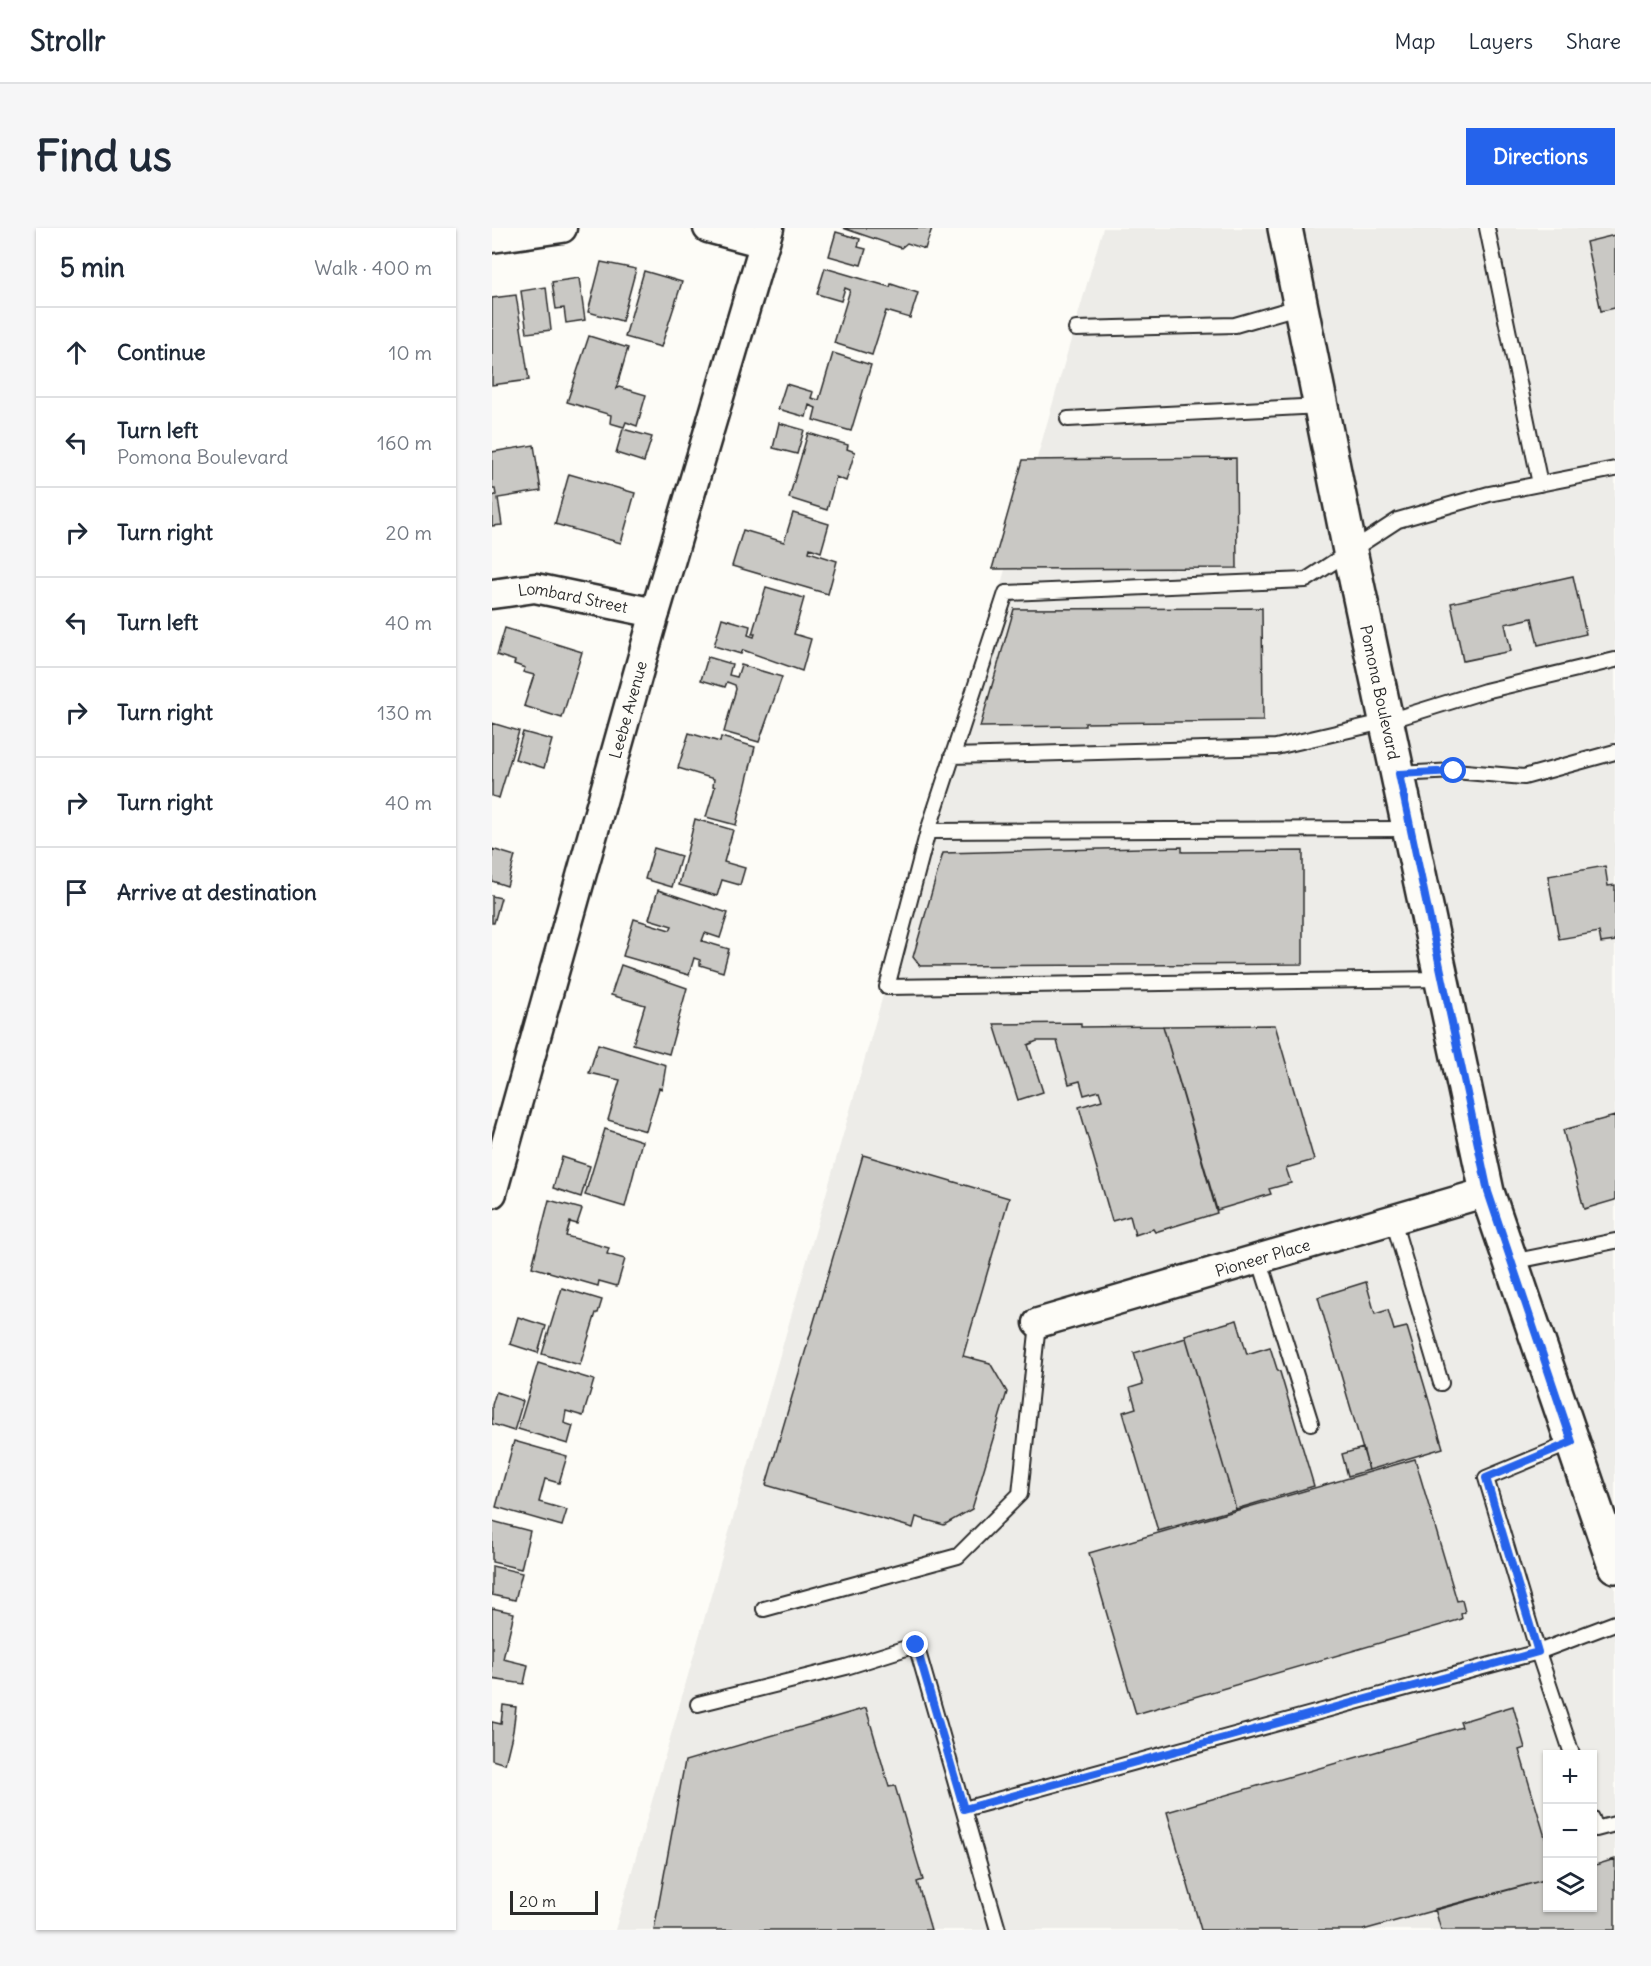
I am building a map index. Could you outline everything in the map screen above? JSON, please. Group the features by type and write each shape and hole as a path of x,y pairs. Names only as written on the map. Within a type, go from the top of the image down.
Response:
{"street":[{"path":"492,238 562,228"},
{"path":"708,228 766,235"},
{"name":"Pomona Boulevard","path":"1285,228 1350,551 1488,1192 1615,1566"},
{"name":"Leebe Avenue","path":"492,1193 655,613 766,235"},
{"name":"Lombard Street","path":"492,594 535,588 655,613"},
{"name":"Pioneer Place","path":"1038,1323 1488,1192"}],"lane":[{"path":"1487,228 1540,484"},
{"path":"1076,329 1235,325 1301,306"},
{"path":"1068,419 1321,406"},
{"path":"1443,979 887,987 928,831 1006,593 1306,580 1398,520 1489,494 1615,469"},
{"path":"952,756 1275,747 1388,721 1485,691 1615,660"},
{"path":"1399,774 1454,771 1524,777 1615,752"},
{"path":"928,831 1411,829"},
{"path":"1393,1220 1441,1383"},
{"path":"1512,1262 1615,1241"},
{"path":"1260,1258 1311,1423"},
{"path":"764,1609 958,1556 1020,1494 1038,1323"},
{"path":"1570,1750 1538,1652 1486,1478 1572,1442"},
{"path":"964,1809 1538,1652 1615,1623"},
{"path":"698,1704 846,1667 916,1645 998,1930"},
{"path":"1597,1829 1615,1824"}],"shaded area":[{"path":"1103,228 1615,228 1615,1930 615,1930"}],"building":[{"path":"843,228 932,228 925,249 907,243 901,248"},
{"path":"836,232 860,239 858,247 866,249 861,265 829,256"},
{"path":"1615,235 1615,308 1601,311 1586,242"},
{"path":"601,262 636,269 622,321 588,312"},
{"path":"825,268 918,293 910,318 886,311 872,355 834,343 850,290 845,288 841,301 817,294"},
{"path":"644,271 682,282 661,347 625,337"},
{"path":"579,278 585,320 566,323 564,308 556,309 552,282"},
{"path":"546,287 551,330 527,333 521,291"},
{"path":"516,295 529,380 492,385 492,298"},
{"path":"589,336 628,348 616,389 619,387 646,395 637,426 626,422 624,427 610,423 611,415 567,402"},
{"path":"833,353 871,365 851,431 813,420 816,408 809,405 806,417 778,409 786,384 813,392 811,398 819,400"},
{"path":"779,423 804,430 797,454 773,448"},
{"path":"623,429 652,437 644,462 616,453"},
{"path":"808,433 848,445 847,449 855,452 846,481 836,477 827,510 789,498"},
{"path":"534,445 541,491 498,498 502,525 492,526 492,496 496,495 495,489 492,489 492,452"},
{"path":"1236,458 1237,568 992,569 1023,460"},
{"path":"569,474 635,493 621,543 555,524"},
{"path":"793,513 829,524 821,552 810,548 809,552 837,561 828,594 732,566 743,530 784,542"},
{"path":"1573,576 1586,634 1538,645 1532,618 1505,624 1511,651 1463,661 1451,603"},
{"path":"766,587 804,598 794,634 811,639 802,671 743,650 741,654 714,646 722,618 750,626 748,635 754,637 755,634 752,634"},
{"path":"1262,608 1263,721 980,727 1014,609"},
{"path":"505,628 582,652 562,718 524,706 534,675 523,672 525,668 514,664 515,661 497,655"},
{"path":"708,657 732,664 729,675 737,677 741,665 782,677 759,742 724,732 736,689 735,685 727,682 725,687 701,680"},
{"path":"492,723 519,731 499,798 492,796"},
{"path":"523,732 552,740 544,768 515,759"},
{"path":"689,733 720,742 721,737 755,747 736,825 706,817 715,787 713,786 714,779 678,768"},
{"path":"695,819 733,830 724,862 745,868 740,885 722,880 717,896 679,885"},
{"path":"1182,847 1182,852 1303,851 1303,964 920,966 913,957 943,853"},
{"path":"654,848 681,856 672,887 645,879"},
{"path":"492,849 515,856 507,886 492,881"},
{"path":"1605,866 1608,886 1615,885 1615,941 1601,943 1599,932 1559,939 1548,876"},
{"path":"658,890 728,913 720,938 705,933 702,941 729,949 723,972 700,965 700,960 694,958 689,975 623,956 634,919 670,930 672,926 649,919"},
{"path":"492,896 501,898 494,923 492,923"},
{"path":"621,965 687,988 669,1054 633,1044 645,1005 611,995"},
{"path":"1081,1023 1081,1027 1163,1026 1217,1213 1155,1232 1153,1229 1135,1235 1130,1216 1112,1221 1079,1107 1102,1100 1099,1091 1084,1095 1080,1081 1069,1084 1057,1041 1037,1041 1028,1045 1043,1092 1018,1100 994,1024"},
{"path":"1275,1025 1314,1160 1286,1168 1291,1183 1269,1189 1271,1194 1217,1210 1163,1026"},
{"path":"598,1044 666,1065 662,1089 659,1088 646,1131 608,1120 620,1080 589,1073"},
{"path":"1615,1116 1615,1200 1584,1209 1563,1130"},
{"path":"605,1129 642,1141 625,1207 585,1195"},
{"path":"863,1155 1009,1198 963,1356 990,1363 1007,1392 972,1509 944,1525 916,1517 913,1528 766,1485"},
{"path":"562,1157 590,1166 581,1197 553,1188"},
{"path":"549,1200 582,1209 577,1224 570,1222 566,1236 609,1248 607,1254 625,1259 617,1286 599,1281 598,1286 532,1267"},
{"path":"1366,1282 1375,1314 1388,1310 1394,1330 1407,1327 1443,1448 1369,1470 1318,1297"},
{"path":"562,1288 602,1300 580,1365 542,1354"},
{"path":"518,1317 546,1326 538,1353 510,1344"},
{"path":"1237,1320 1247,1354 1270,1347 1280,1372 1314,1486 1236,1509 1185,1335"},
{"path":"1186,1338 1236,1509 1158,1531 1123,1412 1136,1408 1130,1388 1143,1384 1134,1353"},
{"path":"538,1363 594,1380 583,1416 566,1411 564,1423 573,1426 568,1444 518,1429"},
{"path":"496,1392 523,1401 514,1431 492,1424 492,1405"},
{"path":"514,1441 567,1456 559,1483 545,1479 539,1502 567,1510 562,1526 496,1507"},
{"path":"1363,1448 1369,1470 1348,1476 1342,1454"},
{"path":"1415,1459 1457,1601 1462,1600 1465,1612 1461,1614 1462,1619 1136,1714 1089,1553"},
{"path":"492,1521 530,1531 521,1569 492,1562"},
{"path":"492,1566 522,1573 515,1600 492,1595"},
{"path":"492,1608 514,1613 503,1659 528,1665 524,1684 492,1679"},
{"path":"503,1705 516,1707 505,1764 492,1760 492,1722 501,1724"},
{"path":"1513,1706 1525,1748 1519,1750 1543,1830 1543,1880 1363,1930 1201,1930 1167,1812 1462,1727 1460,1722"},
{"path":"866,1708 889,1787 895,1786 923,1880 917,1882 931,1930 654,1930 685,1761"},
{"path":"1615,1859 1615,1930 1441,1930 1435,1909 1543,1880 1543,1912 1597,1912 1597,1864"}],"route":[{"path":"916,1645 964,1809 1538,1652 1486,1478 1572,1442 1488,1192 1399,774 1454,771"}]}
